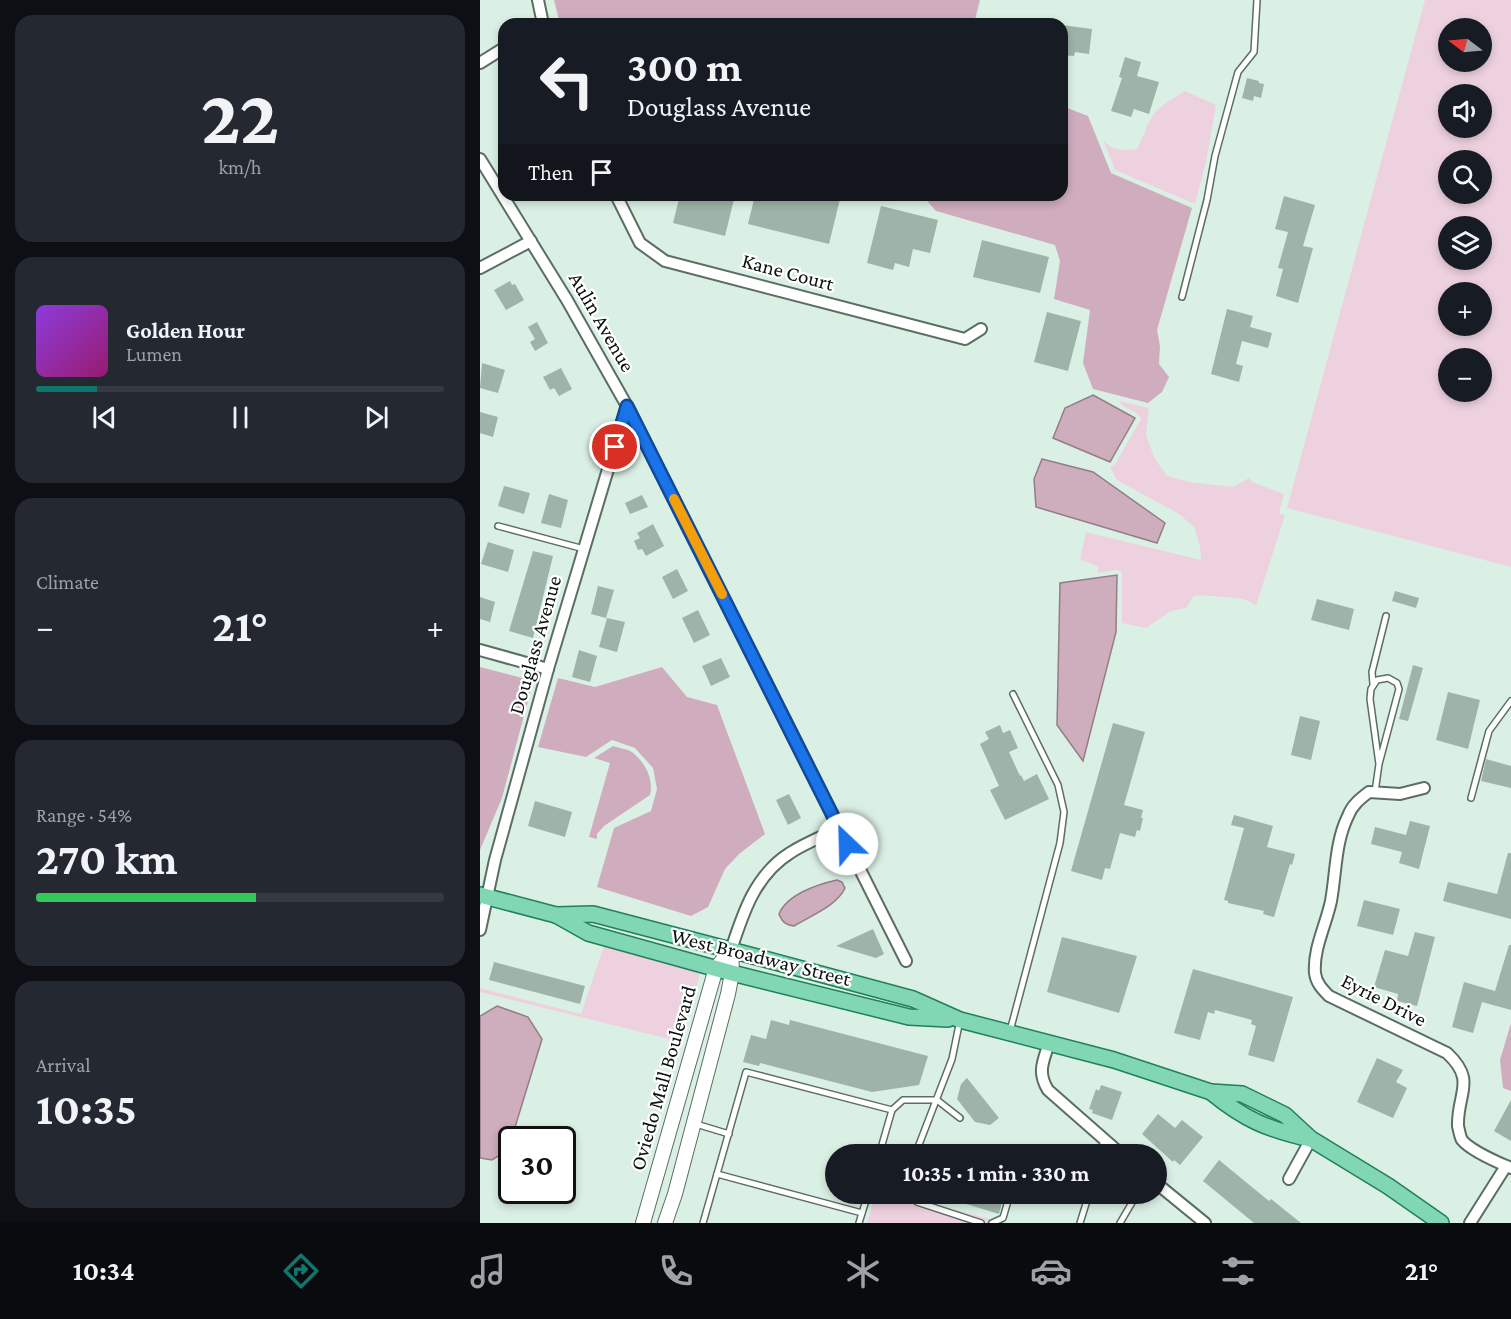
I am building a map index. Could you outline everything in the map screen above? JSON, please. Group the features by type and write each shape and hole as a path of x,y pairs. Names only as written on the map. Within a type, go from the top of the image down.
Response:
{"main road":[{"name":"West Broadway Street","path":"484,896 556,915 588,933 732,973 753,976 909,1017 960,1020"},
{"name":"West Broadway Street","path":"556,915 593,914 731,950 913,999 960,1020 1165,1075 1211,1092 1235,1112 1276,1131 1311,1139 1388,1186 1441,1223"}],"street":[{"path":"538,0 541,18"},
{"path":"480,63 498,52"},
{"name":"Aulin Avenue","path":"480,159 484,174 498,194"},
{"name":"Aulin Avenue","path":"503,201 569,302 627,406 906,961"},
{"name":"Kane Court","path":"619,201 640,243 665,261 965,339 981,329"},
{"path":"480,268 531,241"},
{"name":"Douglass Avenue","path":"480,930 484,896 548,669 627,406"},
{"path":"480,650 548,669"},
{"path":"1375,792 1400,794 1424,788"},
{"name":"Eyrie Drive","path":"1375,792 1368,792 1357,801 1348,814 1342,830 1331,903 1316,957 1315,975 1321,988 1329,996 1447,1053 1458,1063 1464,1085 1458,1114 1462,1140 1508,1167 1470,1223"},
{"name":"Oviedo Mall Boulevard","path":"643,1223 716,968 731,950 749,900 761,878 790,852 840,828"},
{"name":"Oviedo Mall Boulevard","path":"665,1223 675,1194 728,994 732,973 731,950"},
{"path":"1049,1043 1041,1071 1041,1080 1048,1090 1109,1144"},
{"path":"1289,1179 1311,1139"},
{"path":"1167,1192 1205,1223"}],"lane":[{"path":"1182,297 1207,200 1215,156 1238,72 1254,52 1257,0"},
{"path":"498,526 584,549"},
{"path":"1379,764 1370,699 1373,684 1372,672 1386,616"},
{"path":"1373,684 1377,680 1388,678 1397,683 1399,689 1379,764 1375,792"},
{"path":"1010,1033 1060,843 1064,812 1058,785 1013,694"},
{"path":"1471,798 1489,731 1511,701"},
{"path":"920,1144 952,1059 960,1020"},
{"path":"703,1223 746,1072 892,1110"},
{"path":"882,1144 892,1110 903,1100 937,1100 960,1118"},
{"path":"694,1124 729,1134"},
{"path":"1103,1144 1104,1140"},
{"path":"717,1174 862,1213"},
{"path":"859,1223 864,1204"},
{"path":"923,1204 981,1223"},
{"path":"992,1223 1004,1218 1008,1204"},
{"path":"1080,1223 1086,1204"},
{"path":"1120,1223 1131,1204"}],"shaded area":[{"path":"554,0 980,0 976,18 558,18"},
{"path":"1425,0 1511,0 1511,567 1287,508"},
{"path":"1185,91 1216,105 1206,162 1195,204 1115,170 1103,140 1118,149 1137,149 1157,110"},
{"path":"1068,108 1088,116 1111,173 1192,208 1157,330 1160,346 1159,364 1169,377 1162,392 1148,403 1093,389 1083,363 1090,310 1054,299 1060,261 1055,245 936,211 927,201 1068,201"},
{"path":"1093,395 1135,418 1110,462 1053,438 1065,408"},
{"path":"1119,401 1149,408 1146,435 1155,459 1167,476 1190,482 1233,487 1249,478 1252,482 1284,494 1279,513 1285,515 1256,606 1238,598 1194,596 1186,608 1171,611 1146,628 1122,623 1122,573 1118,570 1097,573 1099,567 1080,559 1086,532 1201,560 1200,546 1194,527 1179,514 1117,480 1110,467 1115,464 1141,419"},
{"path":"1042,459 1093,472 1165,523 1157,543 1036,507 1034,479"},
{"path":"1117,575 1116,632 1083,761 1057,725 1060,583"},
{"path":"480,667 526,679 530,693 502,798 480,850"},
{"path":"662,667 687,697 717,705 765,834 739,854 725,869 708,907 691,916 597,887 614,828 651,811 657,789 653,768 635,748 612,740 586,757 538,747 558,678 595,687"},
{"path":"613,746 632,752 641,761 651,783 650,795 604,826 597,834 597,839 589,837 610,763 594,758"},
{"path":"837,880 842,882 845,888 830,905 794,926 781,919 779,914 783,907 796,896 813,887"},
{"path":"605,943 701,970 681,1042 480,992 480,988 581,1014"},
{"path":"497,1006 528,1017 542,1039 515,1126 498,1126 498,1156 492,1160 480,1158 480,1016"},
{"path":"1511,1023 1511,1091 1503,1088 1500,1060"},
{"path":"873,1204 935,1204 1005,1223 867,1223"}],"building":[{"path":"1068,26 1092,29 1089,54 1075,52 1074,56 1068,56"},
{"path":"1125,57 1141,62 1137,76 1159,82 1149,114 1134,109 1131,117 1111,111 1122,78 1119,77"},
{"path":"1247,78 1264,84 1261,98 1254,96 1253,101 1242,98"},
{"path":"1284,196 1315,205 1303,246 1313,248 1298,303 1276,296 1283,269 1278,268 1288,232 1275,229"},
{"path":"678,201 734,201 725,236 673,223"},
{"path":"754,201 840,201 829,244 748,224"},
{"path":"881,206 938,220 930,253 913,249 909,267 895,263 893,270 867,263"},
{"path":"982,240 1049,257 1040,293 973,277"},
{"path":"510,281 512,285 515,284 524,300 506,310 494,290"},
{"path":"1227,309 1253,316 1250,327 1272,333 1268,348 1242,341 1236,364 1243,366 1239,382 1211,374"},
{"path":"1047,312 1081,321 1068,371 1034,362"},
{"path":"537,322 548,343 535,351 530,342 535,339 528,327"},
{"path":"482,363 505,370 498,393 480,388"},
{"path":"561,368 572,389 559,396 554,388 550,390 543,377"},
{"path":"480,412 498,417 493,437 480,433"},
{"path":"504,486 530,493 524,514 498,506"},
{"path":"549,494 568,500 561,528 541,523"},
{"path":"642,495 648,507 630,514 625,503"},
{"path":"653,524 664,546 646,556 642,549 638,550 634,541 640,538 637,533"},
{"path":"488,542 514,550 508,572 481,564"},
{"path":"533,551 553,556 533,638 509,631"},
{"path":"677,569 688,591 673,599 662,577"},
{"path":"598,586 614,590 606,618 591,614"},
{"path":"1395,591 1419,598 1416,608 1392,601"},
{"path":"480,597 495,602 490,622 480,619"},
{"path":"1317,599 1354,609 1349,630 1311,620"},
{"path":"698,610 710,635 694,643 682,618"},
{"path":"607,618 625,622 617,652 599,647"},
{"path":"579,650 597,656 590,682 572,677"},
{"path":"721,658 730,677 711,686 702,666"},
{"path":"1413,665 1423,668 1408,721 1399,719"},
{"path":"1448,692 1480,700 1468,749 1436,740"},
{"path":"1300,716 1320,721 1311,760 1291,755"},
{"path":"1113,723 1145,732 1124,805 1143,810 1141,818 1143,818 1140,831 1137,830 1135,837 1120,833 1110,869 1105,868 1102,880 1071,871"},
{"path":"1000,725 1003,733 1010,730 1018,748 1009,752 1020,776 1024,781 1037,774 1049,799 1005,820 990,790 999,786 980,744 989,739 985,732"},
{"path":"1486,759 1511,766 1511,788 1481,781"},
{"path":"789,794 801,818 788,825 776,800"},
{"path":"535,801 572,812 565,837 528,826"},
{"path":"1234,815 1273,826 1267,847 1295,854 1274,917 1263,914 1264,911 1228,903 1224,900 1244,828 1231,825"},
{"path":"1410,821 1430,826 1419,869 1399,863 1402,852 1371,844 1375,827 1406,835"},
{"path":"1508,853 1511,853 1511,919 1443,901 1448,882 1497,894"},
{"path":"1364,900 1400,909 1393,935 1357,926"},
{"path":"873,929 884,954 876,958 836,946"},
{"path":"1415,932 1435,937 1417,1006 1397,1001 1398,994 1374,987 1385,950 1408,956"},
{"path":"1062,937 1137,956 1119,1013 1047,992"},
{"path":"1509,945 1511,945 1511,1010 1482,1002 1473,1033 1452,1027 1464,982 1495,991"},
{"path":"494,962 585,986 580,1004 489,980"},
{"path":"1193,969 1293,997 1274,1062 1248,1055 1256,1026 1251,1024 1252,1020 1215,1010 1214,1014 1208,1012 1200,1040 1174,1033"},
{"path":"771,1020 789,1025 790,1020 928,1056 919,1085 872,1092 760,1063 759,1066 743,1062 751,1035 766,1039"},
{"path":"1377,1058 1403,1070 1396,1082 1407,1088 1393,1118 1357,1102"},
{"path":"967,1078 999,1118 990,1125 975,1122 957,1099 961,1084"},
{"path":"1101,1085 1122,1092 1112,1120 1092,1113 1093,1110 1089,1109 1096,1089 1099,1091"},
{"path":"1511,1100 1511,1141 1494,1131"},
{"path":"1158,1114 1175,1128 1182,1120 1203,1137 1180,1165 1167,1157 1167,1144 1153,1144 1142,1134"},
{"path":"1219,1160 1269,1201 1271,1199 1301,1223 1254,1223 1203,1181"},
{"path":"966,1204 1002,1204 999,1214"}],"slow traffic":[{"path":"674,499 722,594"}],"route":[{"path":"615,447 627,406 847,844"}]}
